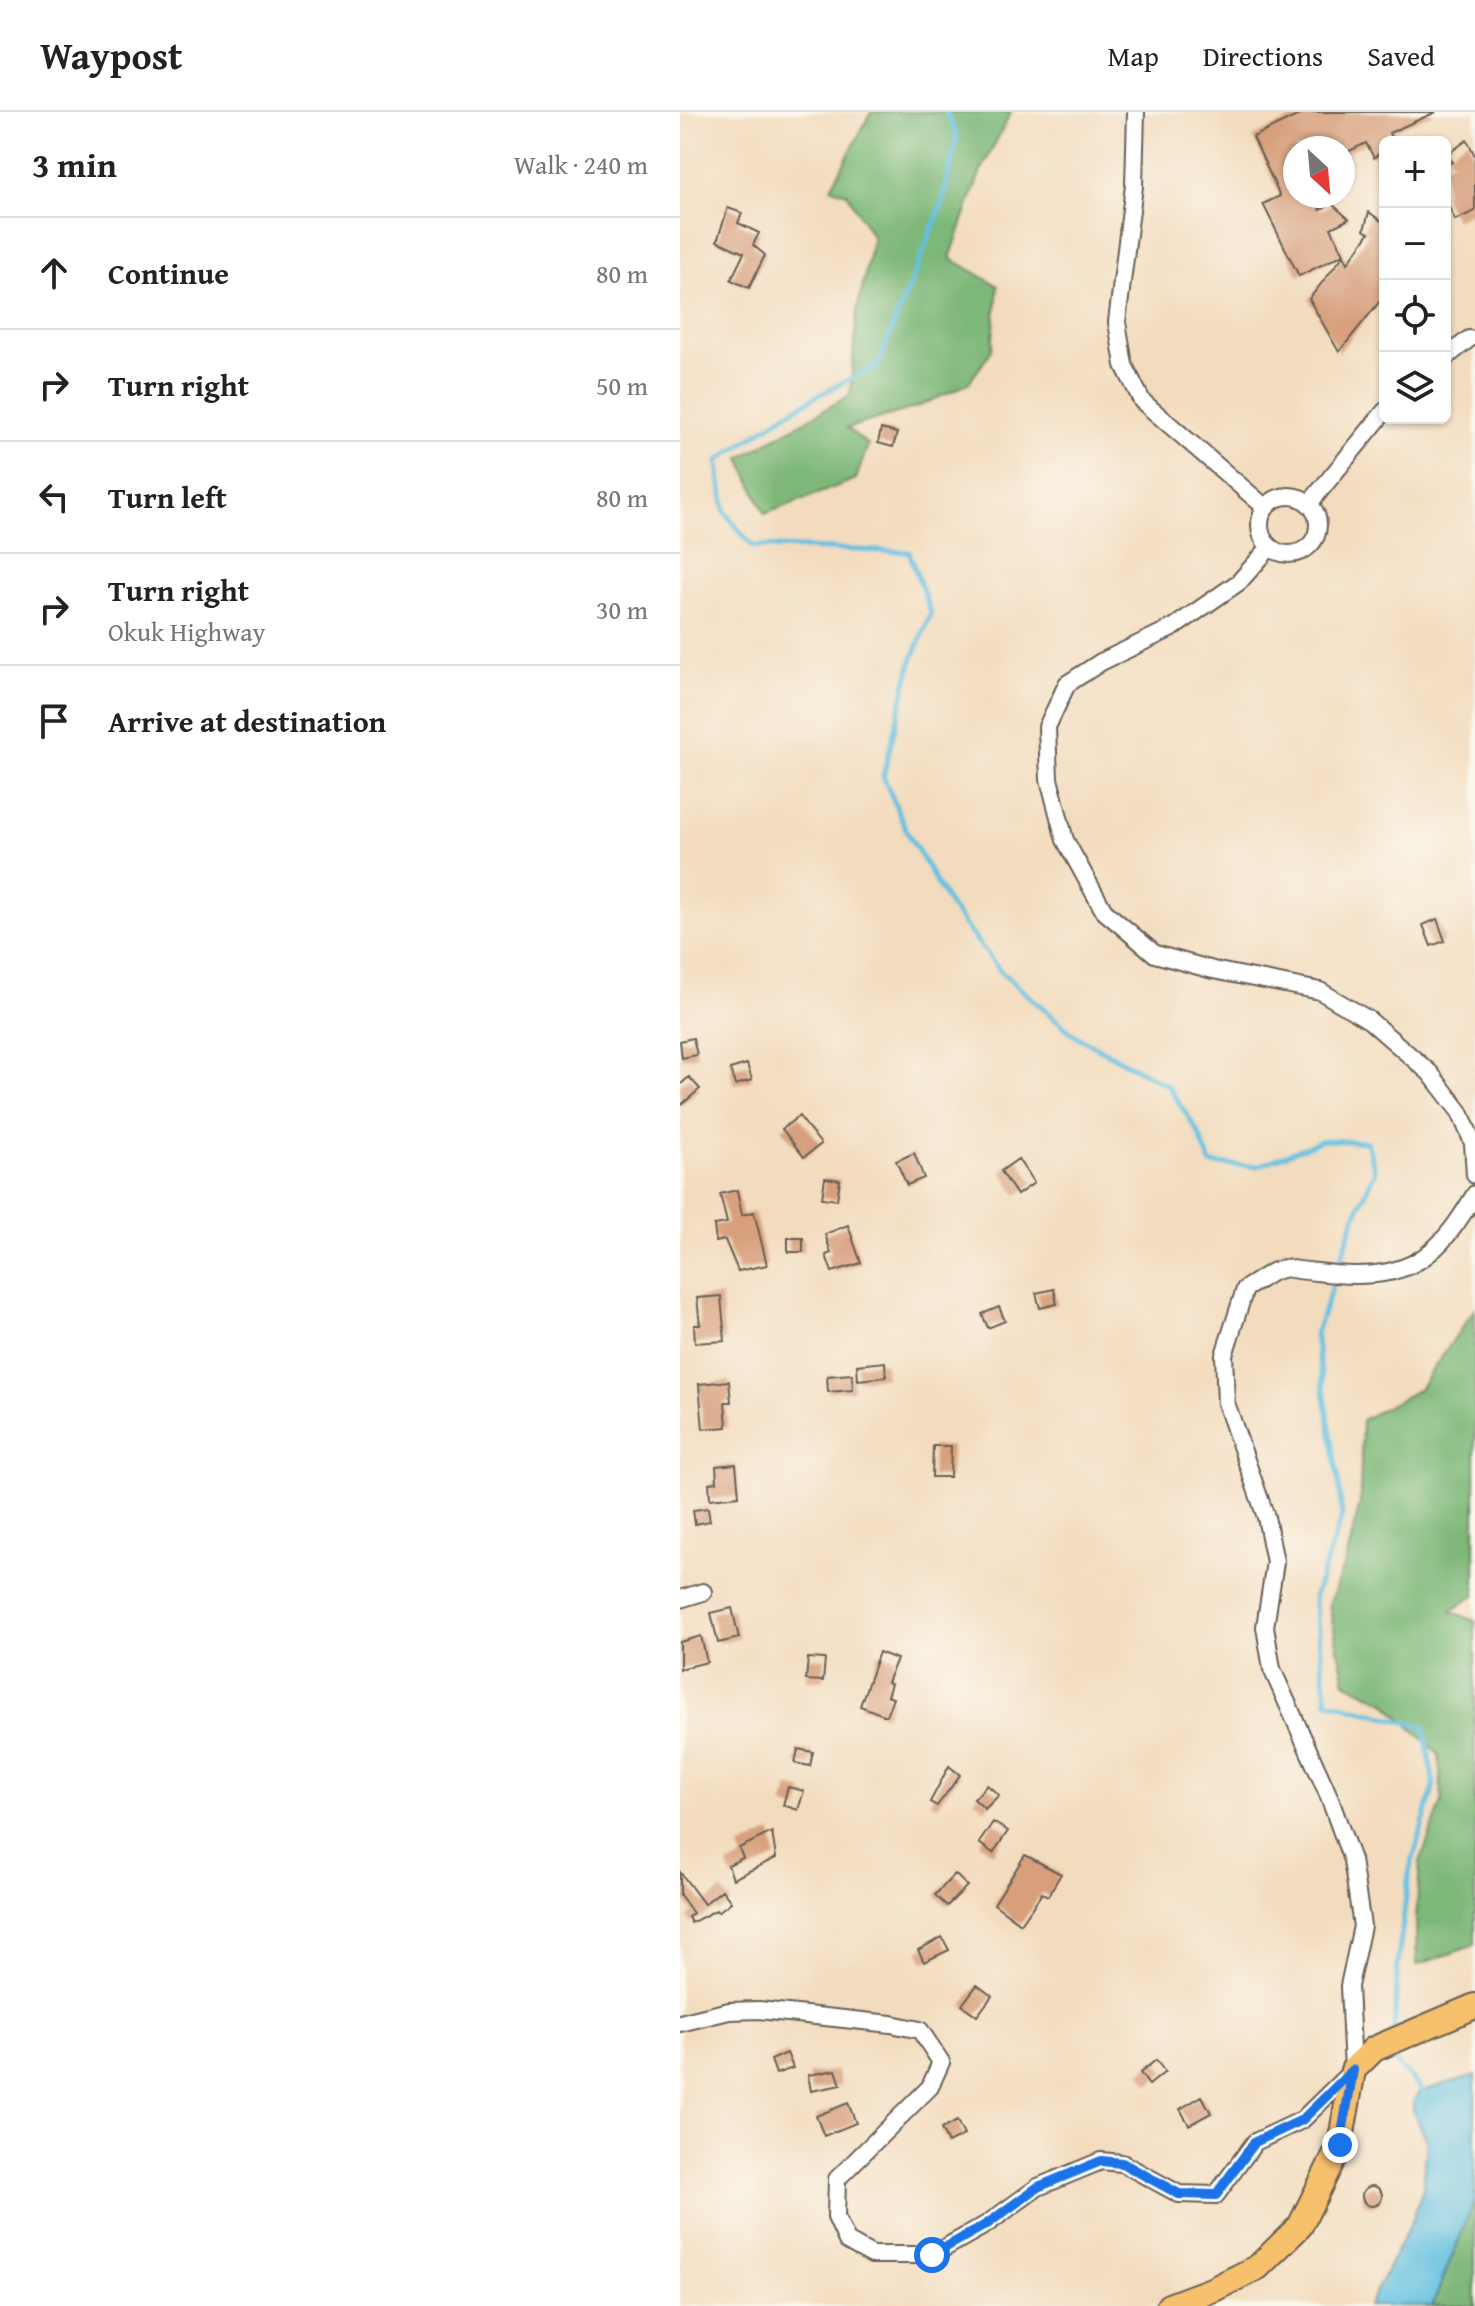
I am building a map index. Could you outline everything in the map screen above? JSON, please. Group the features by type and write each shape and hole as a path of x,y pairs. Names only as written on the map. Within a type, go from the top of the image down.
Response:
{"main road":[{"path":"1169,2306 1214,2289 1258,2267 1300,2226 1340,2145 1353,2070 1374,2049 1466,2009"}],"street":[{"path":"1136,112 1134,186 1117,322 1124,365 1142,401 1266,508"},
{"path":"1451,353 1469,339"},
{"path":"1309,504 1379,418"},
{"path":"1286,496 1295,496 1309,504 1317,514 1319,523 1313,541 1298,553 1278,553 1270,547 1260,531 1260,521 1266,508 1276,498 1286,496"},
{"path":"1270,547 1239,582 1174,627 1101,662 1067,684 1047,727 1049,779 1065,840 1104,911 1155,954 1213,970 1320,991 1369,1020 1430,1073 1460,1112 1473,1143 1475,1175"},
{"path":"680,2023 729,2011 759,2010 920,2030 941,2062 930,2087 837,2179 836,2217 847,2241 872,2255 932,2255 987,2224 1038,2187 1101,2161 1122,2163 1179,2194 1216,2195 1255,2142 1302,2120 1353,2070 1349,1986 1362,1926 1352,1860 1328,1794 1272,1669 1265,1627 1275,1562 1266,1517 1226,1403 1224,1355 1245,1289 1272,1272 1285,1268 1370,1277 1402,1270 1437,1248 1459,1221 1475,1194"},
{"path":"680,1599 703,1592"}],"green space":[{"path":"871,112 1011,112 980,173 950,258 998,286 992,350 968,384 917,407 847,428 868,445 856,479 765,514 740,458 850,395 857,311 873,238 847,193 831,188"},
{"path":"1475,1309 1475,1595 1451,1611 1475,1621 1475,1945 1417,1965 1420,1862 1442,1802 1439,1755 1385,1702 1345,1682 1329,1605 1348,1553 1360,1503 1362,1420 1419,1389"},
{"path":"1475,2200 1475,2306 1432,2306"}],"water":[{"path":"1475,2075 1475,2200 1432,2306 1368,2306 1413,2219 1423,2188 1427,2140 1413,2112 1413,2102 1421,2091"}],"building":[{"path":"1305,112 1436,112 1389,133 1390,136 1379,136 1379,153 1374,158 1366,143 1355,148 1355,136 1283,136 1283,208 1337,208 1349,219 1331,228 1344,254 1299,276 1263,204 1280,196 1253,137"},
{"path":"1467,140 1475,156 1475,211 1455,220 1451,212 1451,152"},
{"path":"728,208 742,213 738,223 759,233 753,245 765,255 749,288 731,280 744,253 717,241"},
{"path":"1369,212 1379,220 1379,302 1339,352 1309,299 1344,255 1348,263 1369,233 1364,230"},
{"path":"881,429 897,433 893,447 878,443"},
{"path":"1437,919 1445,941 1431,946 1423,925"},
{"path":"693,1038 697,1055 682,1058 680,1041"},
{"path":"747,1064 752,1080 735,1085 730,1069"},
{"path":"689,1077 700,1089 680,1106 680,1085"},
{"path":"799,1116 821,1144 804,1157 782,1129"},
{"path":"914,1153 924,1178 907,1185 896,1161"},
{"path":"1018,1159 1034,1183 1017,1195 1001,1171"},
{"path":"825,1178 840,1180 837,1200 822,1198"},
{"path":"737,1190 742,1215 754,1212 767,1265 738,1271 725,1240 716,1242 714,1225 727,1223 720,1194"},
{"path":"848,1225 861,1263 832,1272 826,1255 831,1253 825,1234"},
{"path":"788,1238 803,1238 803,1252 788,1252"},
{"path":"1054,1289 1057,1304 1040,1308 1036,1293"},
{"path":"721,1296 725,1341 695,1343 694,1325 700,1325 697,1298"},
{"path":"999,1307 1005,1321 988,1328 982,1314"},
{"path":"885,1362 886,1377 858,1380 857,1365"},
{"path":"852,1374 853,1390 828,1392 827,1376"},
{"path":"729,1381 731,1402 725,1402 727,1427 703,1429 699,1384"},
{"path":"933,1446 951,1446 950,1477 932,1477"},
{"path":"736,1464 739,1496 710,1499 709,1483 717,1482 716,1466"},
{"path":"708,1508 710,1521 695,1524 693,1510"},
{"path":"732,1608 739,1638 718,1643 711,1613"},
{"path":"701,1636 707,1662 680,1669 680,1642"},
{"path":"879,1652 897,1659 887,1682 891,1684 887,1696 893,1698 886,1716 860,1706"},
{"path":"808,1658 825,1659 823,1681 806,1680"},
{"path":"798,1749 813,1752 810,1766 795,1763"},
{"path":"949,1766 960,1775 937,1806 930,1802"},
{"path":"987,1785 999,1795 985,1809 974,1799"},
{"path":"788,1787 804,1791 798,1810 783,1805"},
{"path":"993,1822 1008,1831 993,1853 979,1843"},
{"path":"772,1832 776,1858 733,1879 728,1865 743,1858 739,1848"},
{"path":"1025,1855 1061,1874 1048,1896 1042,1893 1021,1924 994,1904"},
{"path":"680,1872 704,1904 722,1890 731,1902 718,1912 716,1910 691,1923 688,1917 693,1913 680,1895"},
{"path":"955,1874 967,1886 947,1906 935,1895"},
{"path":"942,1937 949,1950 924,1962 918,1950"},
{"path":"977,1985 992,1996 977,2016 962,2005"},
{"path":"787,2053 793,2068 776,2074 771,2060"},
{"path":"1156,2060 1165,2072 1149,2085 1140,2073"},
{"path":"836,2070 841,2085 811,2091 808,2075"},
{"path":"1202,2096 1211,2113 1189,2125 1180,2109"},
{"path":"848,2103 856,2123 824,2136 816,2116"},
{"path":"957,2121 964,2135 948,2143 941,2129"},
{"path":"1372,2186 1379,2189 1382,2196 1379,2203 1372,2206 1365,2203 1362,2196 1365,2189"}],"waterway":[{"path":"946,112 957,136 942,204 877,367 794,409 718,461 725,512 752,546 909,552 931,613 911,663 883,776 906,830 950,906 1001,972 1074,1035 1168,1086 1198,1132 1211,1164 1258,1166 1323,1140 1367,1142 1375,1171 1354,1219 1338,1269"},
{"path":"1335,1279 1315,1335 1342,1517 1314,1597 1327,1701 1424,1727 1434,1785 1409,1873 1398,1961 1394,2031"},
{"path":"1393,2049 1393,2059 1425,2093"}],"route":[{"path":"932,2255 987,2224 1038,2187 1101,2161 1122,2163 1179,2194 1216,2195 1255,2142 1302,2120 1353,2070 1340,2145"}]}
